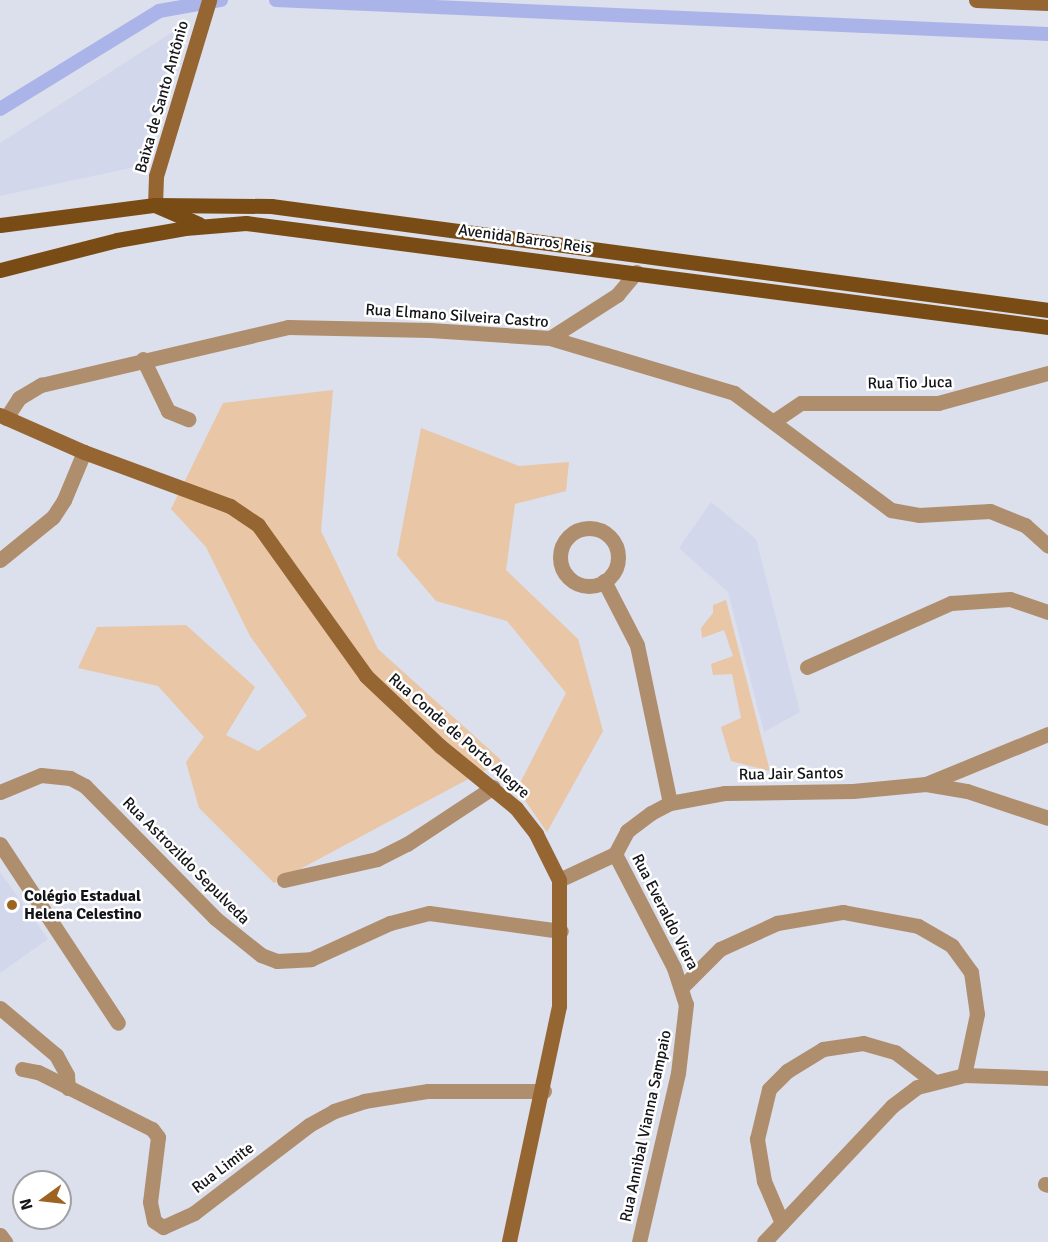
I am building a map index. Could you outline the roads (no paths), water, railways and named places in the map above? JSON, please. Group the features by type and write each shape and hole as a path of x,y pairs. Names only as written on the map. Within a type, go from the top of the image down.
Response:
{"main road":[{"name":"Baixa de Santo Antônio","path":"155,205 156,176 209,0"},
{"path":"976,0 1048,3"},
{"path":"155,205 206,225"},
{"name":"Avenida Barros Reis","path":"0,225 155,205 271,206 1048,310"},
{"name":"Avenida Barros Reis","path":"0,270 117,240 206,225 291,226 1048,327"},
{"name":"Rua Conde de Porto Alegre","path":"3,417 84,452 221,502 258,525 366,676 440,746 492,787 536,834 559,880 561,931 559,1006 544,1091 509,1242"}],"street":[{"path":"550,338 617,295 636,272"},
{"name":"Rua Elmano Silveira Castro","path":"3,417 19,398 41,386 143,359 288,327 430,330 550,338 734,393 891,510 919,515 990,511 1025,525 1048,546"},
{"path":"143,359 168,411 188,419"},
{"name":"Rua Tio Juca","path":"774,421 801,403 938,403 1048,374"},
{"path":"0,560 53,517 64,500 84,452"},
{"path":"604,581 637,645 670,803"},
{"path":"807,667 951,603 1011,599 1048,612"},
{"path":"926,784 1048,734"},
{"name":"Rua Astrozildo Sepulveda","path":"0,792 41,775 70,778 85,786 215,918 261,955 277,961 310,959 390,923 429,913 561,931"},
{"name":"Rua Jair Santos","path":"615,854 627,831 670,803 724,793 853,791 926,784 967,791 1048,818"},
{"path":"284,880 377,859 415,839 492,787"},
{"path":"0,844 118,1023"},
{"path":"559,880 615,854"},
{"name":"Rua Everaldo Viera","path":"615,854 682,987"},
{"path":"682,987 729,943 797,918 843,912 918,926 952,946 972,972 977,1014 964,1075"},
{"name":"Rua Annibal Vianna Sampaio","path":"639,1242 685,1036 682,987"},
{"path":"0,1008 56,1055 68,1088"},
{"path":"782,1223 764,1181 756,1139 769,1089 787,1071 823,1049 863,1043 895,1052 933,1081"},
{"name":"Rua Limite","path":"21,1069 38,1072 146,1125 156,1134 150,1202 154,1221 163,1227 194,1213 309,1125 334,1111 364,1101 428,1091 544,1091"},
{"path":"764,1242 898,1100 933,1081 964,1075 1048,1078"},
{"path":"0,1235 5,1242"}],"waterway":[{"path":"0,109 159,11 221,0"},
{"path":"276,0 1048,34"}],"place":[{"name":"Colégio Estadual Helena Celestino","path":"12,905"}]}
